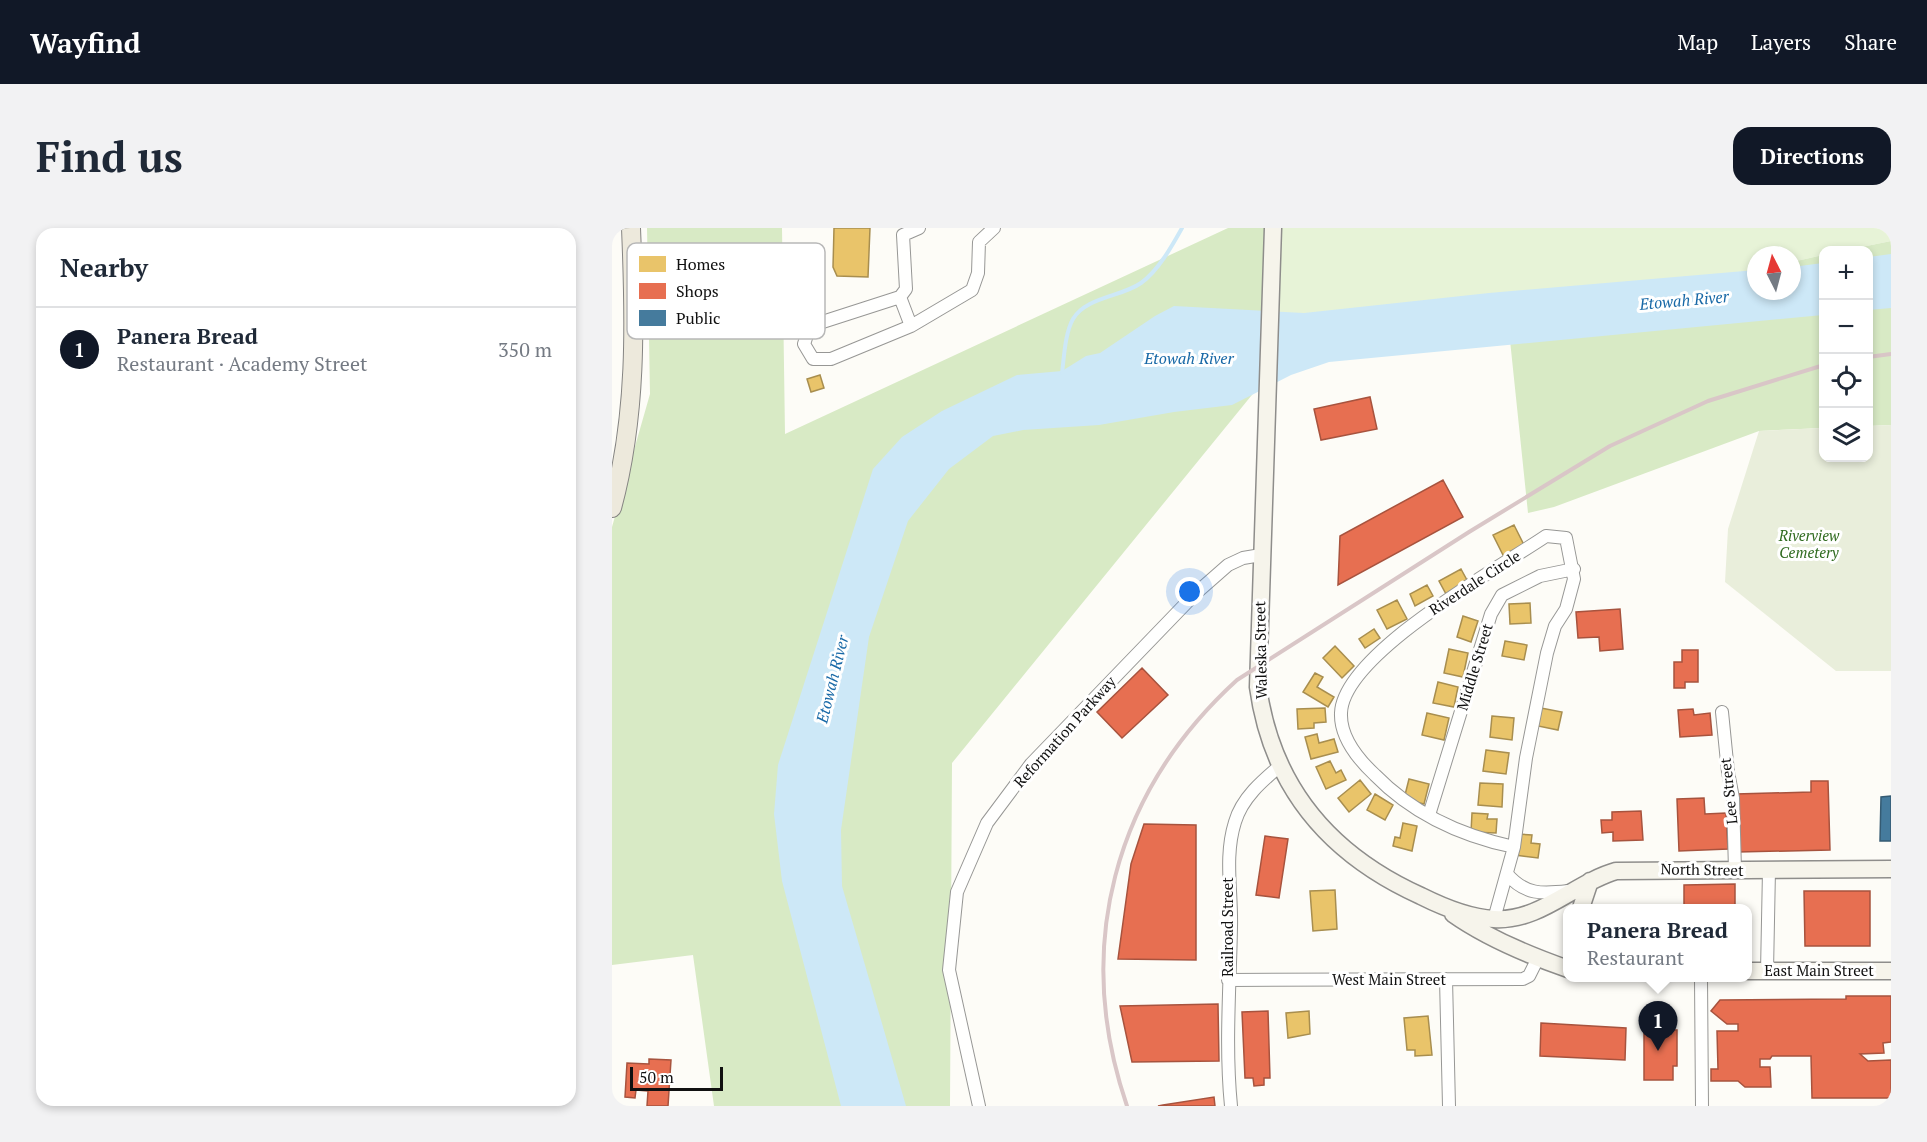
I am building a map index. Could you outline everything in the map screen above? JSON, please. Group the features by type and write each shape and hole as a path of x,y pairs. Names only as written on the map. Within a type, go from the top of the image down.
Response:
{"main road":[{"path":"631,228 631,243"},
{"name":"Waleska Street","path":"1273,228 1258,687 1267,727 1281,765 1311,816 1349,855 1401,887 1445,908 1494,919 1524,915"},
{"path":"612,508 626,442 633,388 634,339"},
{"name":"North Street","path":"1524,915 1616,871 1634,869 1891,869"},
{"path":"1582,904 1584,886"},
{"path":"1445,908 1469,925 1538,958 1563,964"},
{"name":"East Main Street","path":"1752,971 1891,971"}],"street":[{"path":"825,321 900,297 906,289 903,235 919,228"},
{"path":"806,339 804,344 813,359 831,359 911,326 972,290 978,273 979,242 994,228"},
{"path":"900,297 911,326"},
{"name":"Riverdale Circle","path":"1546,536 1566,538 1574,569 1574,579 1566,609 1555,626 1547,653 1526,758 1514,847 1480,840 1402,801 1354,753 1344,734 1341,714 1345,697 1360,671 1433,610 1546,536"},
{"name":"Reformation Parkway","path":"979,1106 949,970 957,892 987,823 1032,764 1195,594 1228,565 1244,558 1261,555"},
{"name":"Middle Street","path":"1429,815 1491,614 1502,595 1540,576 1574,569"},
{"name":"Lee Street","path":"1722,712 1733,798 1735,870"},
{"name":"Railroad Street","path":"1231,1106 1228,980 1231,925 1228,857 1231,834 1235,820 1248,797 1281,765"},
{"path":"1494,919 1514,847"},
{"path":"1767,971 1769,870"},
{"path":"1507,874 1518,886 1531,892 1584,886"},
{"name":"West Main Street","path":"1228,980 1523,979 1529,976 1538,958"},
{"path":"1446,980 1449,1106"},
{"path":"1701,982 1702,1106"}],"green space":[{"path":"647,228 782,228 782,243 647,243"},
{"path":"1228,228 1276,228 1269,374 952,763 950,1106 714,1106 693,955 612,965 612,527 650,394 649,339 784,339 785,434"},
{"path":"1276,228 1891,228 1891,241 1867,246 1819,246 1819,256 1801,260 1801,246 1747,246 1747,271 1295,365 1269,348"},
{"path":"1891,241 1891,425 1873,426 1873,246 1867,246"},
{"path":"1819,256 1819,428 1759,431 1554,507 1528,513 1508,321 1747,271 1747,300 1801,300 1801,260"},
{"name":"Riverview Cemetery","path":"1891,425 1891,671 1836,671 1725,582 1728,529 1759,431 1819,428 1819,462 1873,462 1873,426"}],"water":[{"path":"1891,254 1891,308 1873,310 1873,256"},
{"name":"Etowah River","path":"1819,264 1819,315 1329,362 1291,375 1232,405 1099,425 1023,430 993,436 949,469 908,521 869,637 841,830 842,886 906,1106 841,1106 782,881 774,814 778,765 873,469 902,437 942,411 1017,375 1062,371 1086,356 1100,353 1174,306 1304,313 1489,293 1747,271 1747,300 1801,300 1801,266"}],"building: Homes":[{"path":"834,228 870,228 868,277 837,276 833,267"},
{"path":"820,375 824,388 811,392 807,379"},
{"path":"1514,525 1524,545 1503,555 1493,535"},
{"path":"1461,569 1468,582 1446,594 1439,581"},
{"path":"1427,585 1433,596 1415,606 1410,594"},
{"path":"1397,600 1407,619 1387,629 1377,610"},
{"path":"1530,603 1531,623 1510,624 1509,604"},
{"path":"1463,616 1478,621 1471,642 1457,637"},
{"path":"1374,629 1380,638 1365,648 1359,639"},
{"path":"1505,641 1527,645 1524,660 1502,656"},
{"path":"1335,646 1354,666 1342,678 1323,658"},
{"path":"1449,649 1468,653 1463,677 1444,673"},
{"path":"1315,673 1323,677 1317,687 1334,697 1328,707 1303,692"},
{"path":"1438,682 1458,687 1454,707 1433,703"},
{"path":"1325,708 1326,722 1314,723 1314,728 1298,729 1297,709"},
{"path":"1541,708 1562,712 1558,730 1538,726"},
{"path":"1427,713 1449,718 1444,740 1422,735"},
{"path":"1492,716 1514,718 1512,740 1490,737"},
{"path":"1317,734 1319,743 1334,739 1338,752 1311,759 1305,737"},
{"path":"1486,750 1509,753 1506,774 1483,771"},
{"path":"1330,761 1336,773 1341,770 1346,780 1326,789 1316,767"},
{"path":"1409,779 1429,784 1424,804 1404,799"},
{"path":"1360,780 1371,794 1349,812 1338,798"},
{"path":"1480,783 1503,784 1502,807 1478,805"},
{"path":"1375,794 1393,805 1385,820 1367,810"},
{"path":"1472,813 1488,814 1487,819 1497,819 1496,833 1471,832"},
{"path":"1403,823 1417,826 1412,851 1393,846 1395,837 1400,838"},
{"path":"1517,834 1532,835 1531,843 1540,844 1538,858 1515,855"},
{"path":"1335,890 1337,929 1313,931 1310,891"},
{"path":"1309,1011 1310,1034 1288,1038 1286,1013"},
{"path":"1428,1016 1432,1055 1415,1056 1415,1050 1407,1050 1404,1018"}],"building: Shops":[{"path":"1370,397 1377,429 1321,440 1314,409"},
{"path":"1443,480 1463,517 1338,585 1340,536"},
{"path":"1620,609 1623,649 1600,651 1599,637 1578,638 1576,612"},
{"path":"1682,650 1698,650 1698,682 1685,682 1685,688 1674,688 1674,662 1682,662"},
{"path":"1142,668 1168,695 1122,738 1097,712"},
{"path":"1693,709 1694,715 1710,713 1712,735 1680,737 1678,710"},
{"path":"1811,781 1828,781 1830,850 1738,852 1736,794 1811,792"},
{"path":"1704,798 1705,814 1726,813 1728,849 1679,851 1677,799"},
{"path":"1641,811 1643,840 1613,841 1613,832 1602,833 1601,820 1612,820 1612,812"},
{"path":"1144,824 1196,825 1196,960 1118,959 1131,864"},
{"path":"1265,836 1288,839 1279,898 1256,895"},
{"path":"1735,884 1735,904 1684,904 1684,885"},
{"path":"1804,891 1870,891 1870,946 1805,946"},
{"path":"1846,996 1891,996 1891,1042 1883,1043 1884,1053 1860,1054 1868,1061 1891,1060 1891,1098 1812,1098 1811,1056 1772,1056 1770,1059 1760,1059 1760,1067 1770,1067 1771,1087 1745,1087 1738,1081 1711,1081 1711,1069 1718,1069 1717,1031 1738,1031 1738,1024 1727,1024 1711,1011 1720,1000 1846,999"},
{"path":"1218,1004 1219,1061 1132,1062 1120,1006"},
{"path":"1268,1011 1270,1078 1264,1078 1264,1085 1254,1086 1253,1078 1245,1078 1242,1012"},
{"path":"1644,1022 1673,1022 1673,1030 1677,1030 1677,1066 1673,1066 1673,1080 1644,1080"},
{"path":"1541,1023 1626,1028 1625,1060 1540,1056"},
{"path":"649,1059 671,1060 668,1106 647,1106 648,1091 636,1090 635,1098 625,1097 627,1063 649,1064"},
{"path":"1214,1097 1215,1106 1158,1106 1163,1105"}],"building: Public":[{"path":"1891,796 1891,841 1880,841 1881,797"}],"waterway":[{"path":"1062,373 1068,331 1073,319 1086,306 1133,288 1147,278 1159,265 1182,228"}],"railway":[{"path":"1873,356 1891,354"},
{"path":"1127,1106 1111,1047 1104,989 1105,932 1115,876 1133,823 1160,772 1194,724 1237,680 1469,532 1610,446 1708,401 1819,367"}],"place":[{"name":"Panera Bread","path":"1658,1051"}]}
